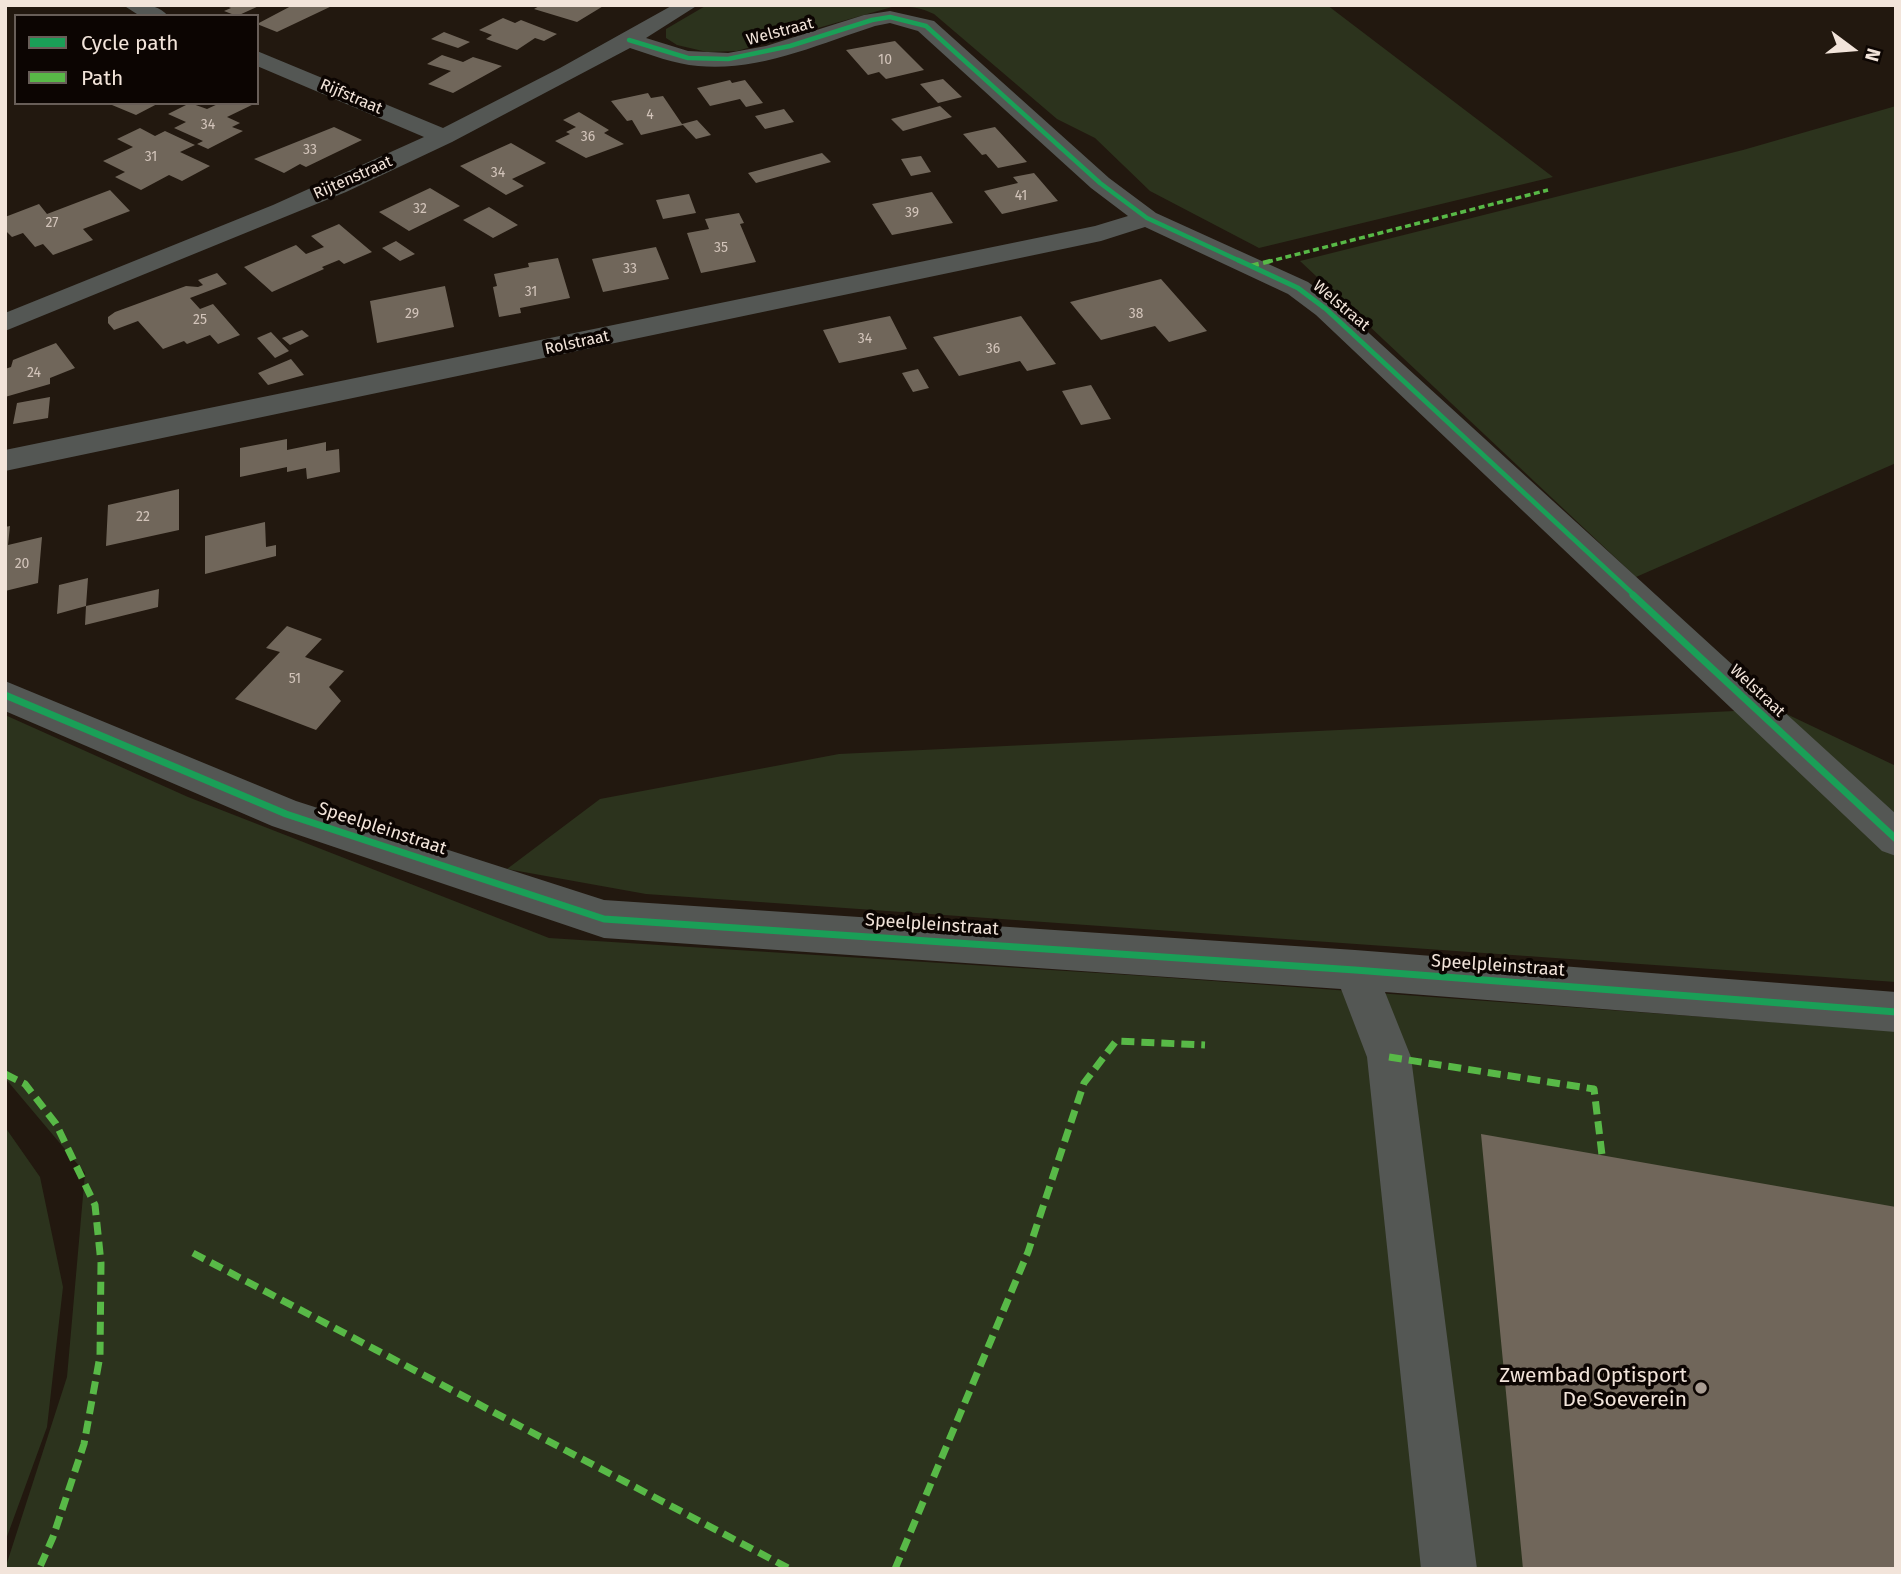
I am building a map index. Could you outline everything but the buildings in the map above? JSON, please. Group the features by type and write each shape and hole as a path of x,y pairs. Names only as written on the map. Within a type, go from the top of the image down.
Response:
{"street":[{"path":"133,5 153,14"},
{"name":"Rijtenstraat","path":"5,323 279,211 444,137 629,40 688,5"},
{"name":"Welstraat","path":"629,40 667,53 705,61 761,53 890,17 926,26 1100,183 1147,218 1298,288 1326,309 1896,839"},
{"name":"Rijfstraat","path":"259,59 444,137"},
{"name":"Rolstraat","path":"5,461 1101,233 1147,218"},
{"name":"Speelpleinstraat","path":"5,695 286,814 604,919 1355,970 1896,1012"},
{"path":"1355,970 1389,1057 1449,1569"}],"green space":[{"path":"707,5 1327,5 1553,177 1259,248 1150,191 1095,138 1057,119 934,14 914,8 892,7 737,51 707,52 677,45 666,38 666,29"},
{"path":"1896,106 1896,463 1636,577 1300,261 1743,150"},
{"path":"1776,709 1896,766 1896,982 646,894 507,869 600,799 839,754"},
{"path":"5,715 188,797 549,938 1145,976 1896,1031 1896,1569 5,1569 67,1377 85,1173 5,1078"},
{"path":"5,1127 40,1177 63,1287 47,1427 5,1542"}],"marked path":[{"path":"1251,266 1548,190"},
{"path":"895,1569 1028,1252 1084,1083 1116,1041 1205,1045"},
{"path":"1389,1057 1594,1089 1602,1155"},
{"path":"5,1074 25,1084 56,1124 95,1205 101,1263 100,1356 84,1444 53,1537 39,1569"},
{"path":"193,1253 790,1569"}],"cycle path":[{"path":"629,40 668,53 708,60 748,57 890,17 926,26 1100,183 1147,218 1298,288 1326,309 1896,839"},
{"path":"5,695 286,814 604,919 1355,970 1896,1012"}],"place":[{"name":"Zwembad Optisport De Soeverein","path":"1701,1388"}]}
